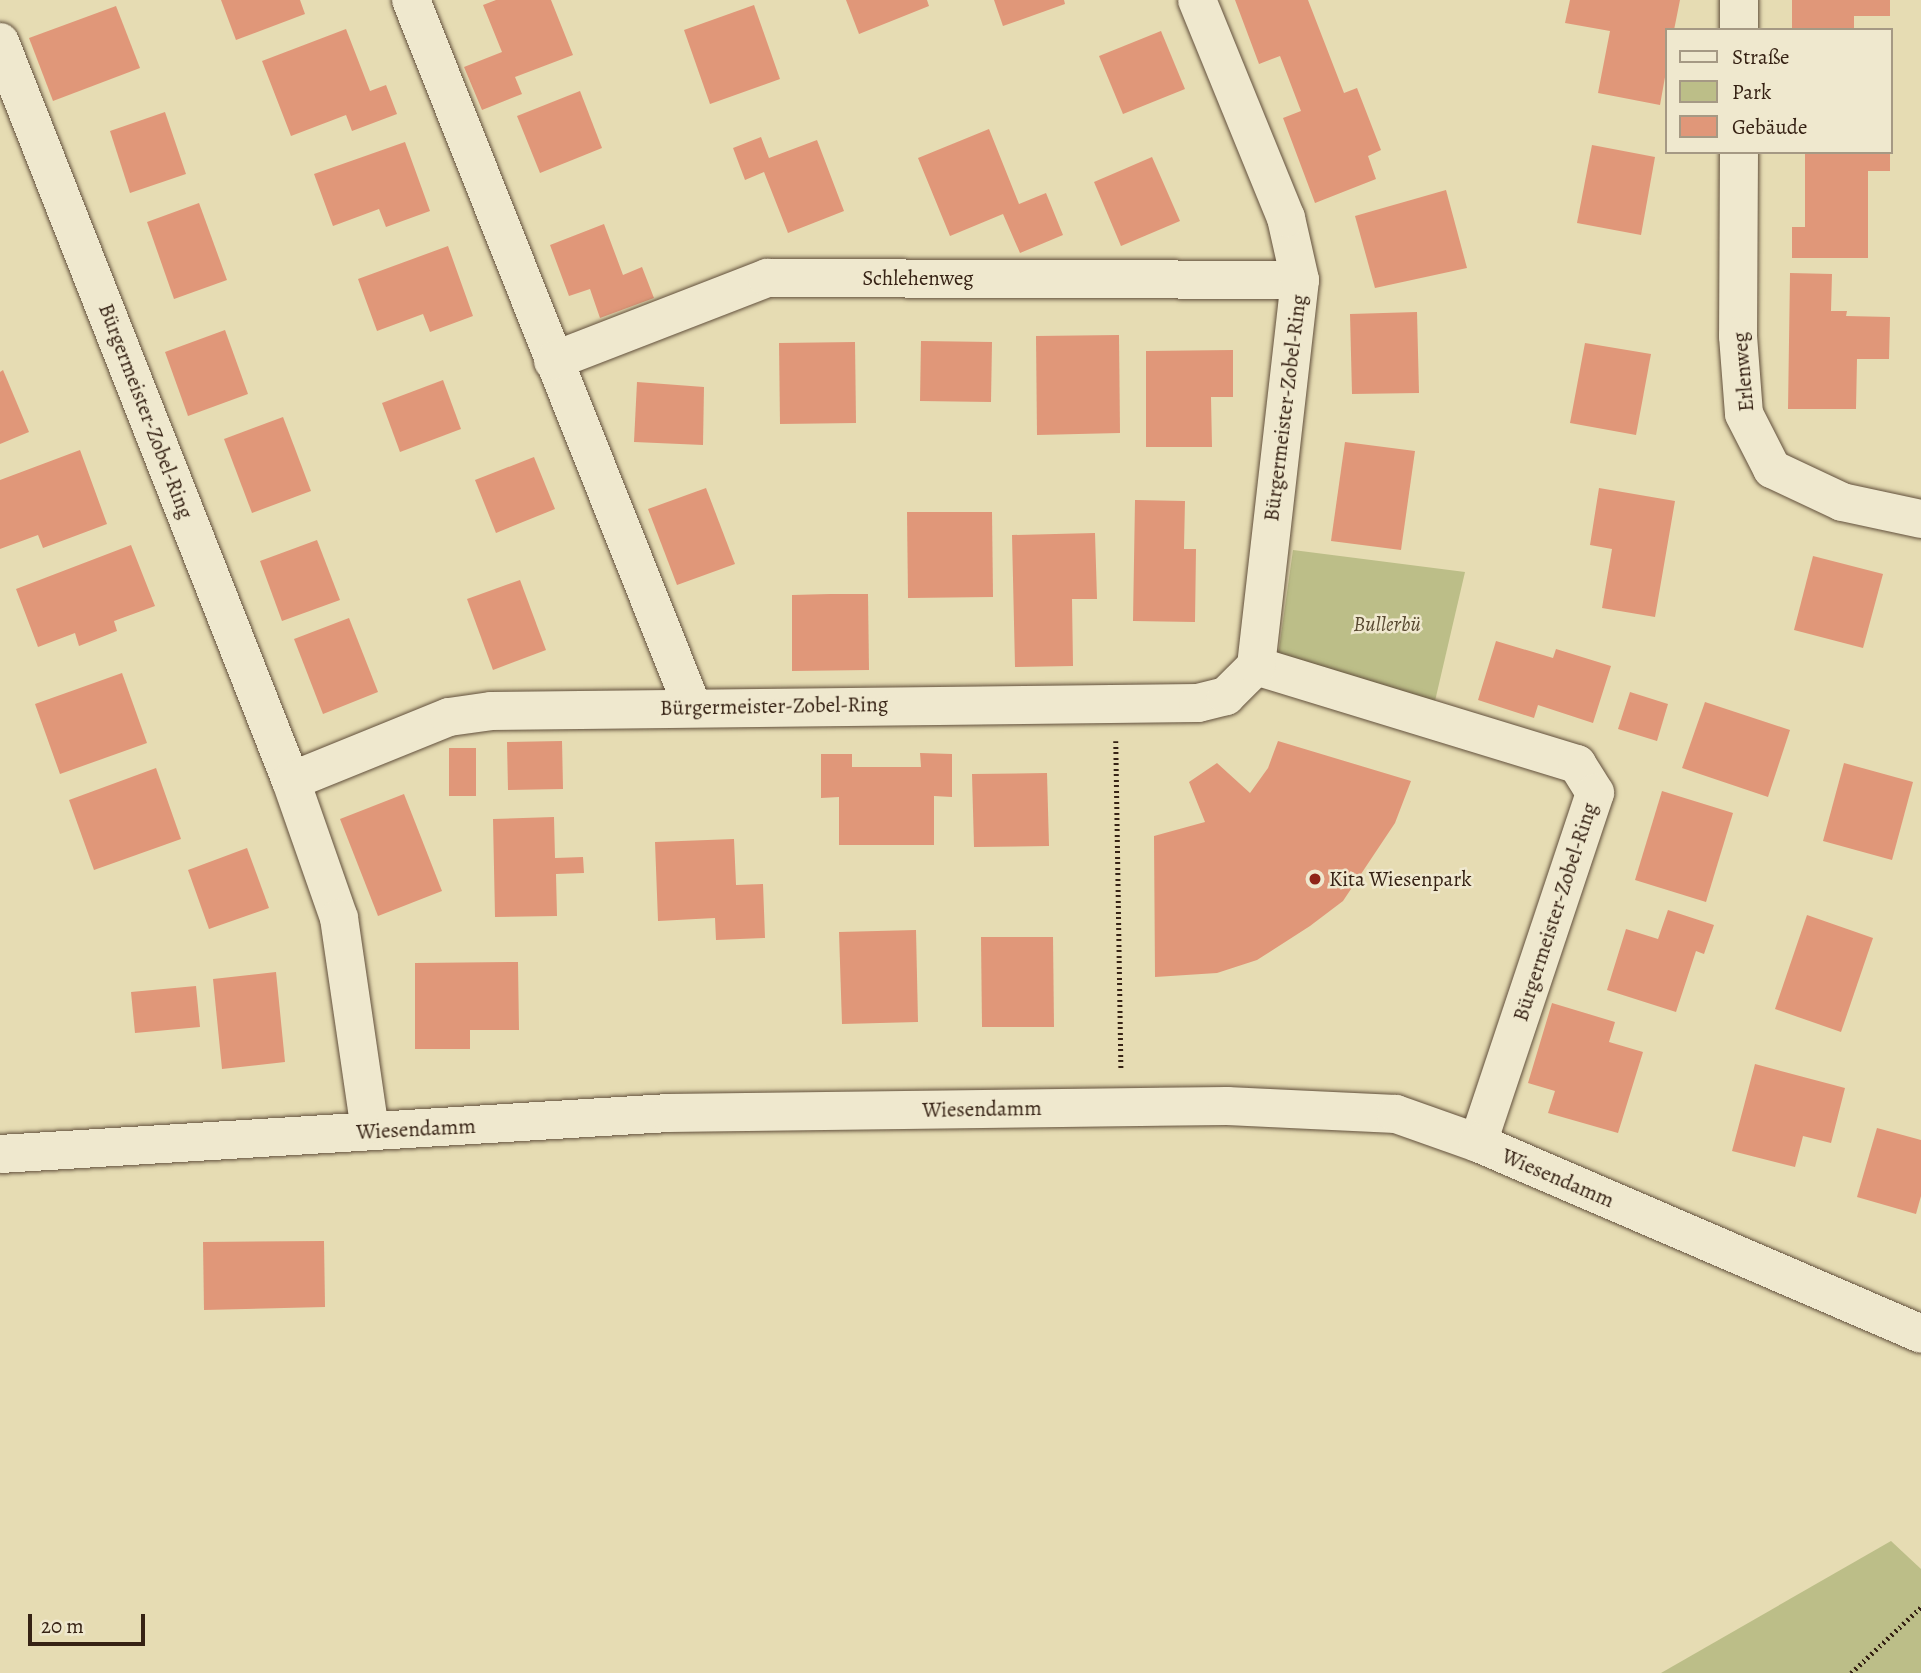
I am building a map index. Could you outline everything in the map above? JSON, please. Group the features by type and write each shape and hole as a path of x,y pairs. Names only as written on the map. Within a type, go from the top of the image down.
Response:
{"street":[{"path":"411,0 552,361 692,706"},
{"name":"Bürgermeister-Zobel-Ring","path":"291,780 449,717 491,711 692,706 1198,703 1226,696 1256,666 1300,280 1286,218 1197,0"},
{"path":"1739,0 1739,28"},
{"name":"Bürgermeister-Zobel-Ring","path":"0,42 291,780 339,918 370,1132"},
{"name":"Erlenweg","path":"1739,154 1738,336 1744,414 1772,469 1842,502 1921,519"},
{"name":"Schlehenweg","path":"552,361 766,278 1300,280"},
{"name":"Bürgermeister-Zobel-Ring","path":"1256,666 1577,764 1595,793 1478,1143"},
{"name":"Wiesendamm","path":"0,1154 668,1113 1227,1107 1396,1114 1478,1143 1921,1334"}],"path":[{"path":"1115,703 1122,1108"},
{"path":"1851,1673 1921,1607"}],"green space":[{"name":"Bullerbü","path":"1293,550 1465,572 1435,701 1278,656"},
{"path":"1891,1541 1921,1569 1921,1673 1661,1673"}],"building":[{"path":"221,0 300,0 305,14 236,40"},
{"path":"496,0 551,0 573,55 515,77 522,94 482,110 464,67 502,52 483,5"},
{"path":"846,0 927,0 929,6 859,34"},
{"path":"994,0 1064,0 1065,4 1003,26"},
{"path":"1235,0 1308,0 1344,93 1357,88 1381,150 1368,156 1376,179 1315,203 1283,118 1301,111 1280,56 1259,64"},
{"path":"1570,0 1680,0 1674,28 1666,28 1666,72 1660,105 1598,93 1610,31 1565,23"},
{"path":"1792,0 1890,0 1890,16 1854,16 1854,28 1792,28"},
{"path":"754,5 780,79 710,104 684,30"},
{"path":"116,6 140,68 53,101 29,38"},
{"path":"346,29 370,91 386,85 397,114 352,131 346,115 291,136 262,61"},
{"path":"1161,31 1185,89 1123,114 1099,56"},
{"path":"580,91 602,148 540,173 517,116"},
{"path":"165,112 186,174 130,193 110,131"},
{"path":"989,129 1019,204 1046,193 1063,235 1020,253 1003,214 950,236 918,158"},
{"path":"761,137 769,158 817,140 844,211 788,233 764,172 745,180 733,148"},
{"path":"405,142 430,211 386,227 379,209 333,226 314,174"},
{"path":"1592,145 1655,157 1641,235 1577,223"},
{"path":"1805,154 1890,154 1890,171 1868,171 1868,258 1792,258 1792,227 1805,227"},
{"path":"1152,157 1180,221 1121,246 1094,182"},
{"path":"1446,190 1467,268 1375,288 1355,216"},
{"path":"199,203 227,280 174,299 147,222"},
{"path":"604,224 623,275 642,267 654,298 600,318 590,289 569,296 550,245"},
{"path":"448,246 473,316 430,332 423,314 377,331 358,279"},
{"path":"1790,273 1832,274 1831,311 1847,311 1846,316 1890,317 1889,359 1857,359 1856,409 1788,409"},
{"path":"1417,312 1419,393 1352,394 1350,314"},
{"path":"225,330 248,394 188,416 165,352"},
{"path":"1119,335 1120,433 1037,435 1036,336"},
{"path":"921,341 992,342 991,402 920,401"},
{"path":"855,342 856,423 780,424 779,343"},
{"path":"1585,343 1651,354 1636,435 1570,423"},
{"path":"1233,350 1233,397 1211,397 1212,447 1146,447 1146,351"},
{"path":"3,370 29,432 0,444 0,372"},
{"path":"443,380 461,429 400,452 382,403"},
{"path":"637,382 704,387 703,445 634,442"},
{"path":"283,417 311,491 252,513 224,439"},
{"path":"1345,442 1415,451 1401,550 1331,541"},
{"path":"80,450 107,524 43,548 38,535 0,549 0,480"},
{"path":"534,457 555,509 496,533 475,480"},
{"path":"706,488 735,564 677,585 648,509"},
{"path":"1599,488 1675,501 1655,617 1602,608 1612,549 1590,545"},
{"path":"1135,500 1185,501 1184,549 1196,549 1195,622 1133,621"},
{"path":"907,512 992,512 993,597 908,598"},
{"path":"1095,533 1097,599 1072,599 1073,666 1015,667 1012,535"},
{"path":"317,540 340,600 282,621 260,561"},
{"path":"131,545 155,606 114,621 117,631 79,646 75,633 38,647 16,589"},
{"path":"1813,556 1883,574 1863,648 1794,630"},
{"path":"520,580 546,650 493,670 467,599"},
{"path":"868,594 869,670 792,671 792,595"},
{"path":"349,618 378,692 323,714 294,639"},
{"path":"1496,641 1553,658 1556,649 1611,666 1593,723 1538,705 1534,718 1478,700"},
{"path":"122,673 147,743 60,774 35,704"},
{"path":"1630,692 1668,704 1657,741 1618,729"},
{"path":"1705,702 1790,730 1768,797 1682,768"},
{"path":"562,741 563,789 508,790 507,742"},
{"path":"1278,741 1411,781 1395,823 1343,901 1310,926 1257,960 1217,973 1155,977 1154,836 1205,822 1189,782 1217,763 1250,793 1268,768"},
{"path":"449,748 476,748 476,796 449,796"},
{"path":"920,753 952,754 952,797 934,796 934,845 839,845 839,797 821,798 821,754 852,754 852,767 921,767"},
{"path":"1844,763 1913,782 1892,860 1823,841"},
{"path":"156,768 181,839 94,870 69,800"},
{"path":"1047,773 1049,846 974,847 972,774"},
{"path":"1662,791 1733,813 1706,902 1635,880"},
{"path":"404,794 442,891 378,916 340,819"},
{"path":"554,817 555,858 583,857 584,873 556,874 557,916 495,917 493,819"},
{"path":"734,839 736,885 763,884 765,938 716,940 715,918 658,921 655,842"},
{"path":"247,848 269,908 209,929 188,870"},
{"path":"1668,910 1714,925 1704,954 1696,951 1676,1012 1607,990 1626,929 1658,939"},
{"path":"1807,915 1873,938 1841,1032 1775,1009"},
{"path":"916,930 918,1022 842,1024 839,932"},
{"path":"981,937 1053,937 1054,1027 982,1027"},
{"path":"518,962 519,1030 470,1030 470,1049 415,1049 415,963"},
{"path":"276,972 285,1062 222,1069 213,979"},
{"path":"196,986 200,1027 135,1033 131,992"},
{"path":"1552,1003 1615,1022 1609,1042 1643,1052 1618,1133 1548,1113 1555,1091 1528,1083"},
{"path":"1755,1064 1845,1088 1831,1143 1803,1136 1795,1167 1732,1151"},
{"path":"1877,1128 1921,1140 1921,1196 1916,1214 1857,1197"},
{"path":"324,1241 325,1307 204,1310 203,1242"}],"place":[{"name":"Kita Wiesenpark","path":"1315,879"}]}
